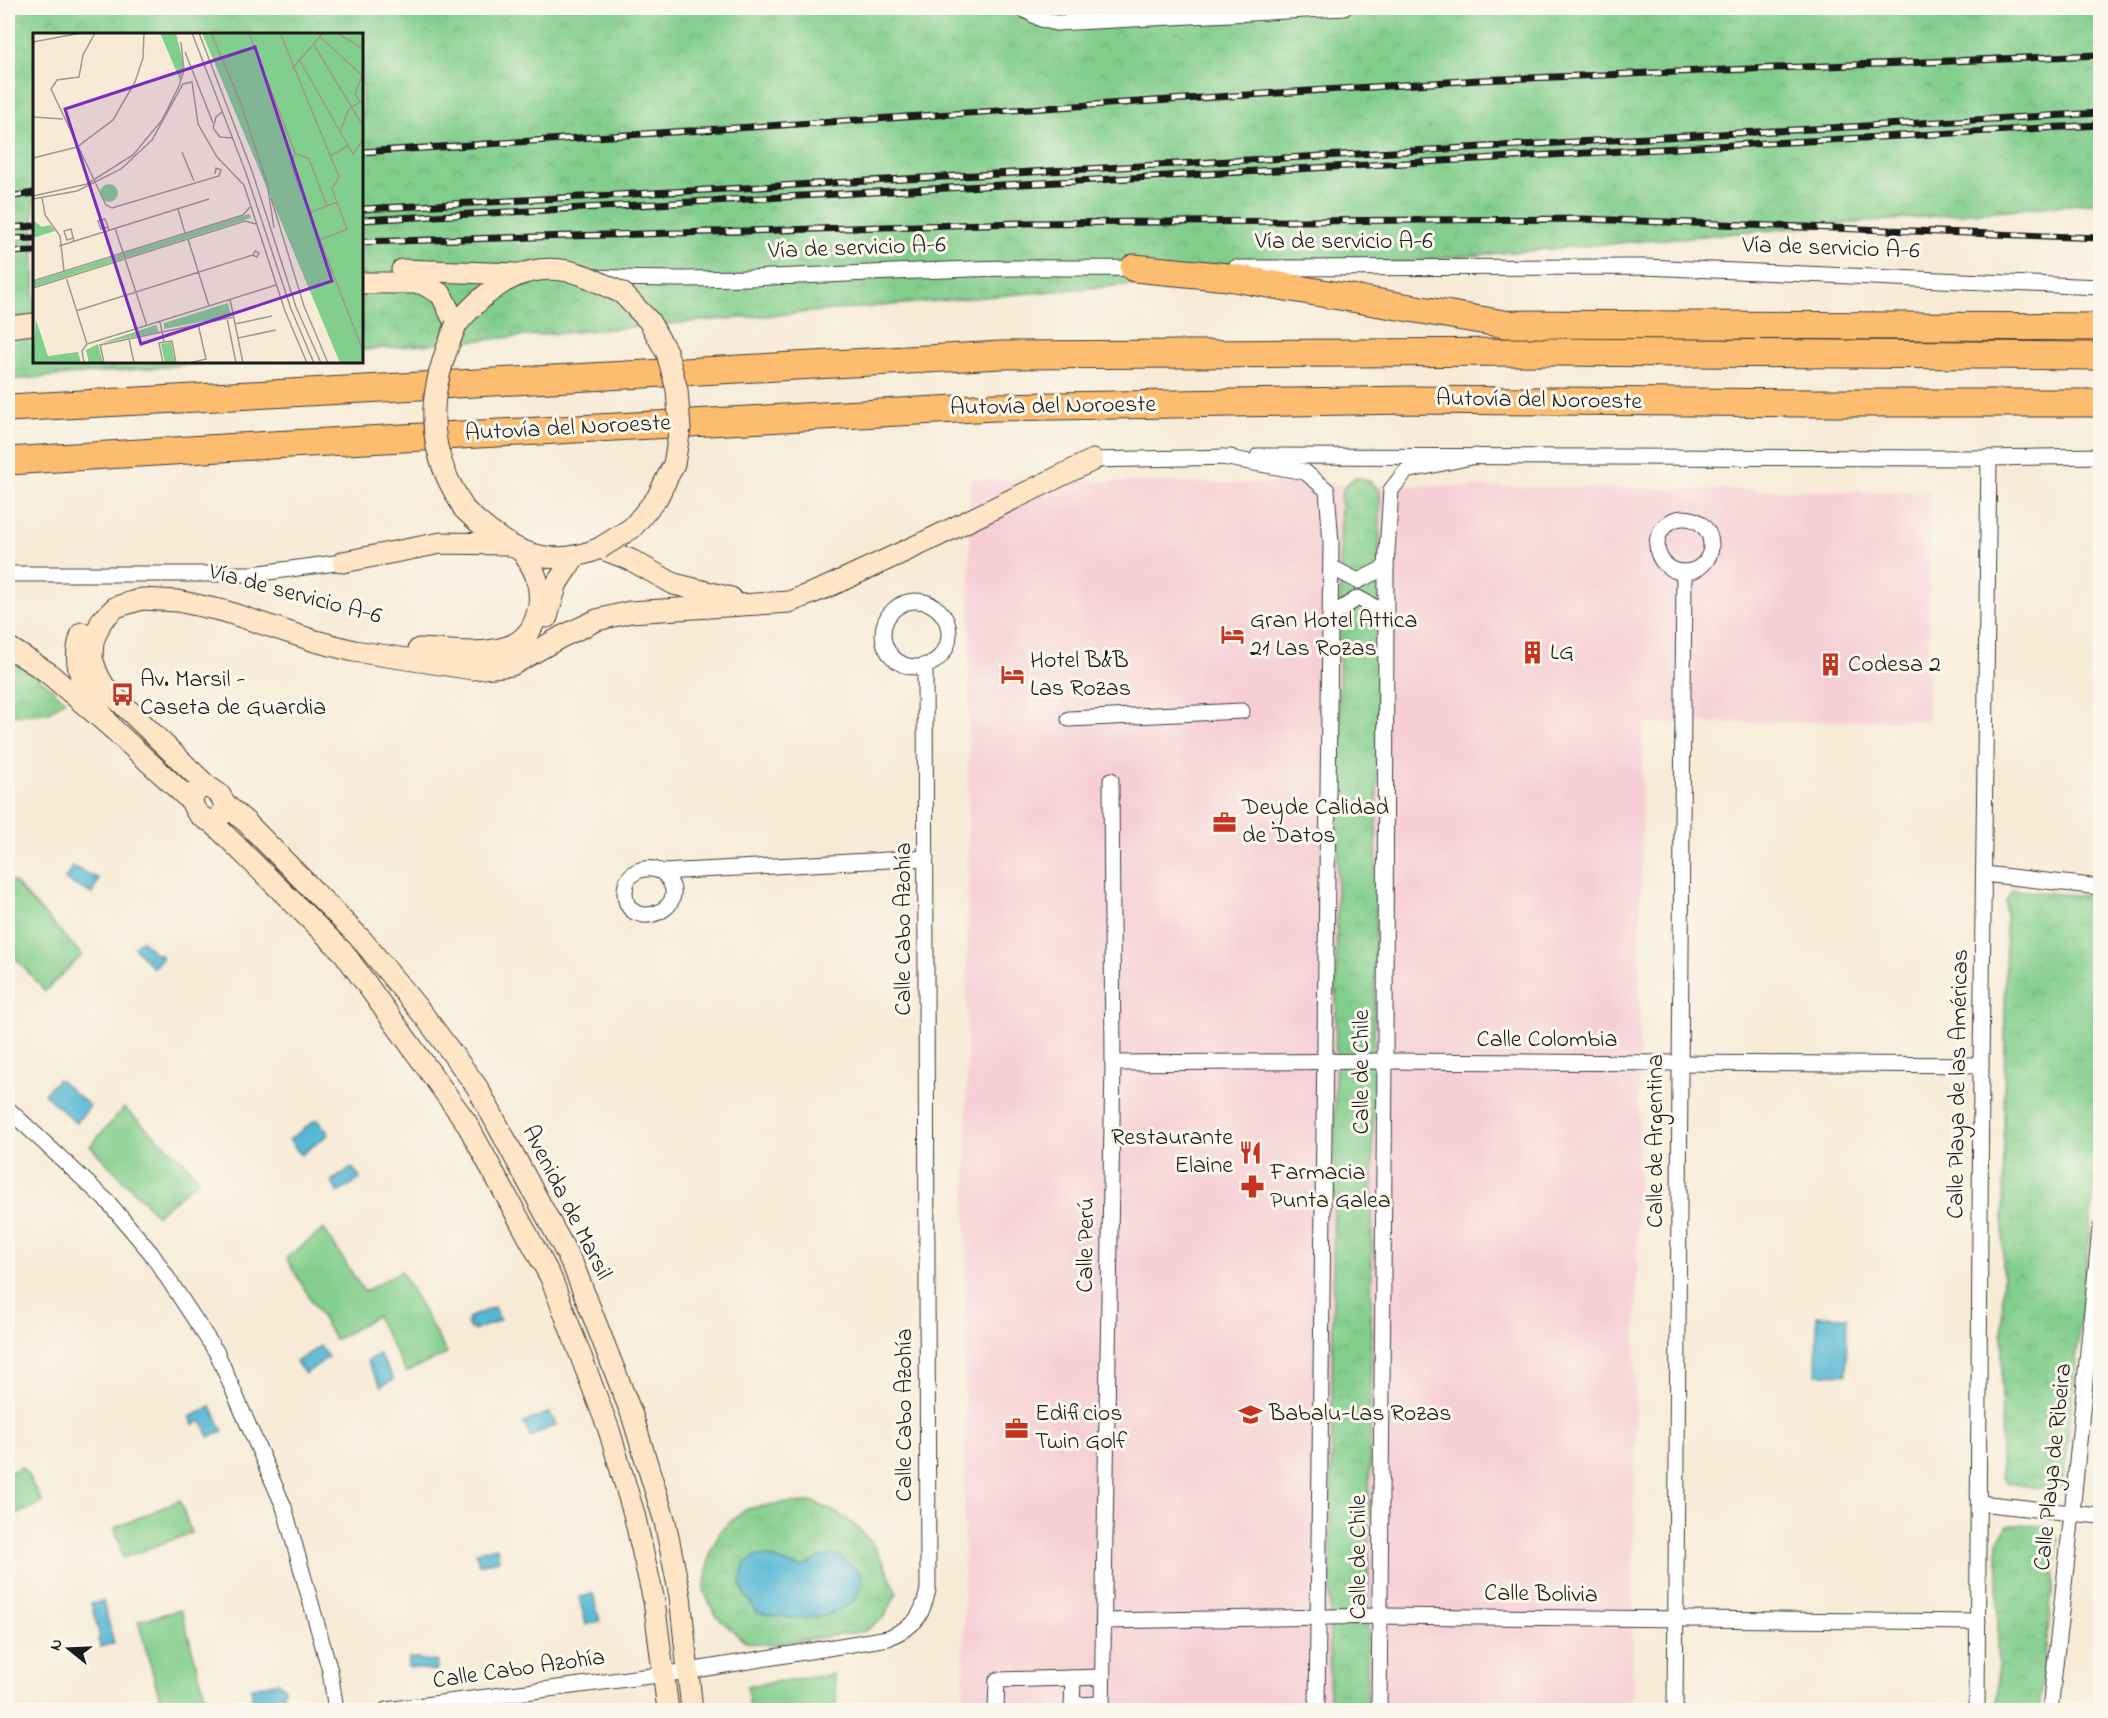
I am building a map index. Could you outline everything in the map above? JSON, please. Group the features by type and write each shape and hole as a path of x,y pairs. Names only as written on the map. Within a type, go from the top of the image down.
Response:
{"highway":[{"path":"1134,268 1228,277 1504,324 2100,327"},
{"name":"Autovía del Noroeste","path":"8,408 1001,355 1563,352 2100,356"},
{"name":"Autovía del Noroeste","path":"8,461 995,406 1410,400 1810,404 2100,403"},
{"path":"8,480 271,445"}],"street":[{"path":"1021,8 1041,19 1056,23 1129,14 1344,8"},
{"name":"Vía de servicio A-6","path":"588,277 650,280 735,279 1017,268 1645,267 2100,287"},
{"path":"363,272 398,270 518,274 546,269 574,272 622,293 649,321 667,353 677,390 680,428 674,464 657,498 632,528 600,548 575,556 549,558 515,548 484,529 464,509 446,476 435,438 435,390 441,360 456,325 473,304 494,287 518,274"},
{"path":"363,282 421,283 441,294 456,325"},
{"path":"8,317 33,314"},
{"path":"8,327 33,324"},
{"name":"Calle de Chile","path":"1379,1710 1385,1061 1386,567 1391,490 1406,471 1476,456"},
{"name":"Vía de servicio A-6","path":"207,786 104,686 97,674 92,658 93,641 102,620 116,607 142,599 224,611 315,641 354,651 473,669 512,665 561,636 588,624 630,612 789,602 825,588 1093,460 1222,457 1989,458 2100,456"},
{"name":"Calle de Chile","path":"1222,457 1305,472 1327,490 1331,567 1317,1710"},
{"name":"Calle Playa de las Américas","path":"1977,1710 1981,1065 1989,458"},
{"name":"Vía de servicio A-6","path":"8,574 253,574 343,562 441,543 515,548 536,576 541,601 535,623 524,637 508,647 479,651 404,649 318,631 228,602 181,591 149,589 128,592 107,600 92,613 81,637 77,661 83,687 112,728"},
{"name":"Vía de servicio A-6","path":"600,548 631,560 674,584 761,604"},
{"name":"Vía de servicio A-6","path":"404,659 486,660 516,654 533,642 544,628 557,583 575,556"},
{"path":"1331,567 1359,581 1386,567"},
{"name":"Calle de Argentina","path":"1675,1710 1683,572"},
{"path":"1330,616 1358,598 1386,613"},
{"path":"906,602 927,602 943,614 948,624 947,644 942,654 935,661 925,665 903,664 887,649 884,626 888,616 906,602"},
{"path":"8,647 47,672 192,802"},
{"name":"Calle Cabo Azohía","path":"386,1710 689,1671 888,1638 909,1628 923,1610 928,1590 925,665"},
{"path":"1069,720 1242,711"},
{"name":"Calle Perú","path":"1102,1707 1113,1063 1111,780"},
{"path":"207,786 219,794 225,805 220,817 212,822 198,816 193,810 192,802 197,791 207,786"},
{"name":"Avenida de Marsil","path":"225,805 246,822 362,940 415,1005 477,1087 573,1265 632,1415 665,1522 680,1596 692,1710"},
{"name":"Avenida de Marsil","path":"212,822 344,953 466,1122 551,1278 609,1430 628,1493 654,1601 668,1710"},
{"path":"662,872 926,858"},
{"path":"1984,874 2100,887"},
{"name":"Calle Colombia","path":"1113,1063 1385,1061 1981,1065"},
{"path":"8,1108 108,1202 152,1253 217,1353 284,1507 330,1671 336,1710"},
{"name":"Calle Playa de Ribeira","path":"2050,1710 2100,1229"},
{"path":"1979,1503 2100,1516"},
{"name":"Calle Bolivia","path":"1104,1621 1381,1616 1978,1622"},
{"path":"996,1710 997,1680 1103,1677"},
{"path":"1073,1678 1072,1708 1102,1707"}],"shaded area":[{"path":"970,480 1930,492 1928,720 1643,724 1632,1710 963,1710"}],"green space":[{"path":"8,8 2100,8 2100,202 363,350 363,33 33,33 33,363 211,363 8,380"},
{"path":"1354,478 1369,481 1380,492 1367,1710 1329,1710 1341,494"},
{"path":"8,657 24,666 65,700 48,713 8,716"},
{"path":"13,881 82,955 45,991 8,950 8,885"},
{"path":"2013,890 2100,897 2100,1133 2063,1485 2055,1490 2009,1483 2001,1477 2006,901"},
{"path":"124,1108 185,1162 199,1179 157,1215 90,1146"},
{"path":"324,1229 364,1292 401,1271 447,1354 406,1372 376,1316 335,1340 286,1258"},
{"path":"21,1467 42,1502 8,1519 8,1474"},
{"path":"180,1500 191,1533 123,1558 115,1528"},
{"path":"814,1502 843,1517 865,1534 883,1562 897,1593 884,1617 865,1631 772,1645 745,1642 715,1615 704,1590 710,1553 721,1530 746,1509 781,1503"},
{"path":"2021,1524 2049,1527 2058,1539 2039,1710 1998,1710 1998,1541 2008,1526"},
{"path":"181,1610 209,1710 163,1710 138,1621"},
{"path":"833,1674 838,1710 750,1710 747,1686"}],"water":[{"path":"72,866 99,879 92,894 65,880"},
{"path":"142,940 155,954 162,956 153,968 134,947"},
{"path":"58,1079 90,1106 76,1123 44,1094"},
{"path":"317,1119 329,1134 301,1155 289,1140"},
{"path":"352,1168 360,1179 338,1193 331,1181"},
{"path":"494,1307 500,1320 474,1331 473,1328 470,1329 467,1323 470,1322 468,1318"},
{"path":"1817,1316 1847,1317 1846,1375 1816,1374"},
{"path":"320,1346 328,1357 305,1374 296,1362"},
{"path":"379,1354 394,1379 381,1386 367,1361"},
{"path":"211,1407 223,1431 209,1437 202,1421 193,1425 190,1417"},
{"path":"550,1412 556,1425 530,1437 524,1423"},
{"path":"497,1547 499,1560 479,1565 476,1552"},
{"path":"839,1555 862,1575 858,1594 852,1601 835,1612 799,1618 757,1613 740,1585 744,1564 756,1556 767,1556 803,1567 823,1556"},
{"path":"593,1594 600,1621 586,1625 579,1597"},
{"path":"103,1601 114,1643 100,1647 98,1639 100,1637 91,1604"},
{"path":"409,1658 438,1662 436,1671 408,1667"},
{"path":"278,1682 285,1688 282,1697 253,1703 251,1688"}],"railway":[{"path":"363,152 1479,80 2100,55"},
{"path":"363,209 2100,113"},
{"path":"363,220 2100,125"},
{"path":"8,197 33,193"},
{"path":"363,242 1021,223 1585,219 2100,238"},
{"path":"8,228 33,226"},
{"path":"8,239 33,238"},
{"path":"8,252 33,251"}],"place":[{"name":"Gran Hotel Attica 21 Las Rozas","path":"1232,635"},
{"name":"LG","path":"1532,653"},
{"name":"Codesa 2","path":"1830,665"},
{"name":"Hotel B&B Las Rozas","path":"1012,675"},
{"name":"Av. Marsil - Caseta de Guardia","path":"122,694"},
{"name":"Deyde Calidad de Datos","path":"1224,822"},
{"name":"Restaurante Elaine","path":"1251,1152"},
{"name":"Farmacia Punta Galea","path":"1252,1187"},
{"name":"Babalu-Las Rozas","path":"1251,1414"},
{"name":"Edificios Twin Golf","path":"1017,1428"}]}
